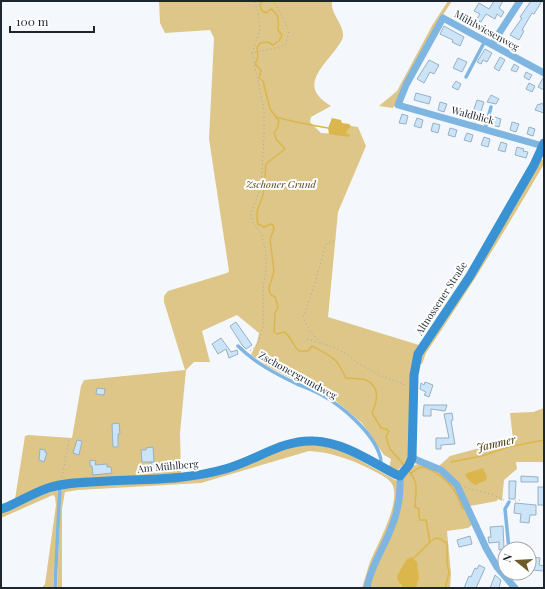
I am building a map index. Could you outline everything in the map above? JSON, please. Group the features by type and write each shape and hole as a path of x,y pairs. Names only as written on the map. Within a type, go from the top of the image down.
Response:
{"street":[{"path":"492,44 520,1"},
{"name":"Mühlwiesenweg","path":"398,105 406,85 443,18 544,73"},
{"name":"Waldblick","path":"398,105 543,144"},
{"name":"Altnossener Straße","path":"411,461 415,370 418,354 470,276 534,164 543,144"},
{"name":"Am Mühlberg","path":"1,509 48,488 79,483 182,478 239,465 293,443 313,440 324,441 336,445 395,474 402,475"},
{"path":"367,588 375,562 395,519 402,475 411,461 441,470 457,485 486,548 497,567"}],"lane":[{"path":"466,77 485,41"},
{"path":"485,129 491,107"},
{"name":"Zschonergrundweg","path":"238,346 246,354 267,368 320,394 335,404 361,426 373,441 381,457 380,467"},
{"path":"55,588 60,486"},
{"path":"508,541 505,509 509,502"}],"path":[{"path":"246,354 258,344 263,328 263,290 266,271 266,251 261,233 253,223 251,214 261,186 264,136 264,110 252,53 260,30 258,11 254,1"},
{"path":"252,53 286,44 289,31 274,1"},
{"path":"321,343 310,331 303,318 326,244 336,240"},
{"path":"308,339 347,354 358,363 381,376 414,387"},
{"path":"60,486 69,440"},
{"path":"457,485 509,502 520,500"}],"green space":[{"name":"Zschoner Grund","path":"159,1 332,1 333,10 343,32 343,38 319,71 314,85 316,92 321,99 331,106 311,117 310,122 321,133 341,134 349,137 346,133 351,126 358,127 366,146 338,212 328,317 419,345 409,456 406,462 398,470 389,469 391,459 384,455 362,423 336,401 321,391 298,382 267,366 251,355 259,333 237,315 202,331 210,362 194,362 186,370 180,433 181,475 112,478 15,499 25,436 72,438 81,386 84,380 185,370 164,302 164,296 168,291 227,273 229,271 209,139 214,38 210,30 165,33 160,23"},
{"path":"448,1 452,1 393,108 379,106 397,91 433,24"},
{"path":"540,159 544,160 544,164 530,188 472,283 426,353 422,364 419,364 420,357"},
{"path":"544,408 544,462 516,462 517,469 504,480 502,501 498,499 497,501 470,506 439,466 450,456 513,439 510,413 533,412"},
{"path":"300,444 336,447 397,481 397,494 391,521 364,588 362,588 370,562 383,534 394,501 392,484 382,475 355,462 332,454 309,451 201,483 65,492 62,509 62,588 57,588 61,491 64,487 183,480"},
{"path":"420,463 436,470 447,478 460,496 472,525 468,528 447,531 451,574 450,588 416,588 419,579 403,587 404,588 369,588 394,528 403,478 413,466"},
{"path":"57,489 58,520 53,588 42,588 45,584 56,505 55,497 53,495 1,518 1,513"}],"shaded area":[{"path":"332,118 341,120 342,123 349,124 351,126 346,133 350,135 349,137 329,134 328,128"},
{"path":"483,468 487,477 486,480 475,485 465,474 467,473"},
{"path":"411,557 417,562 419,579 416,588 404,588 398,581 397,576 406,560"}],"building":[{"path":"494,1 503,1 499,8 504,12 501,17 497,14 495,19 486,14 481,22 476,20 480,14 474,11 479,3 489,9"},
{"path":"531,1 542,1 534,14 532,13 522,30 524,31 519,40 510,35 522,18 520,17"},
{"path":"444,26 464,37 460,46 452,42 453,40 440,34"},
{"path":"485,49 492,53 487,62 483,60 481,64 477,62"},
{"path":"500,57 505,60 499,71 494,68"},
{"path":"458,58 467,62 462,72 453,68"},
{"path":"429,60 439,65 434,74 430,72 424,83 417,79"},
{"path":"514,64 519,67 516,72 511,70"},
{"path":"526,72 532,75 529,80 524,77"},
{"path":"544,78 544,90 538,87"},
{"path":"456,81 461,84 458,90 452,87"},
{"path":"529,83 535,86 532,92 526,89"},
{"path":"416,93 431,97 429,104 414,100"},
{"path":"491,95 499,99 496,104 487,102"},
{"path":"477,100 484,102 478,121 476,120 476,122 471,120 471,118"},
{"path":"440,102 447,104 444,112 438,110"},
{"path":"541,103 544,105 544,113 535,110 538,104 540,105"},
{"path":"457,107 464,109 461,117 455,115"},
{"path":"402,114 408,116 406,124 399,123"},
{"path":"495,117 501,119 499,127 492,125"},
{"path":"417,118 423,120 421,128 414,126"},
{"path":"512,122 519,124 516,132 510,130"},
{"path":"433,123 440,125 438,133 431,131"},
{"path":"529,127 535,129 533,136 527,134"},
{"path":"450,128 457,130 455,137 448,135"},
{"path":"467,133 473,135 471,142 464,140"},
{"path":"484,137 490,139 488,147 481,145"},
{"path":"501,142 507,144 505,152 498,150"},
{"path":"517,147 528,152 526,158 515,155"},
{"path":"236,322 252,345 246,349 230,326"},
{"path":"221,338 231,352 237,350 238,354 229,358 226,349 218,354 212,344"},
{"path":"425,382 433,385 429,397 424,395 426,392 420,389 421,383 424,385"},
{"path":"97,388 105,389 104,395 96,394"},
{"path":"424,405 447,405 445,411 431,409 431,416 423,416"},
{"path":"452,413 453,420 451,421 455,444 441,445 441,449 436,449 436,438 449,438 444,414"},
{"path":"119,423 120,434 118,434 118,447 113,447 112,424"},
{"path":"77,440 82,441 79,455 73,453"},
{"path":"153,447 154,462 142,462 141,450 146,450 146,448"},
{"path":"40,449 45,450 47,453 44,462 39,460"},
{"path":"90,460 96,461 95,465 107,464 107,467 111,467 112,473 93,475"},
{"path":"151,462 160,463 161,471 152,471"},
{"path":"521,476 538,477 538,482 521,482"},
{"path":"509,481 516,481 515,499 509,499"},
{"path":"538,487 544,487 544,505 538,505"},
{"path":"515,503 536,505 536,515 530,515 529,523 520,522 521,514 514,513"},
{"path":"503,526 504,541 489,543 488,537 491,537 490,527"},
{"path":"470,536 472,544 459,547 457,540"},
{"path":"537,558 540,558 539,565 544,566 544,571 537,570"},
{"path":"479,565 485,568 476,588 464,588 469,576 471,577 475,568 477,569"},
{"path":"495,575 497,577 497,581 501,581 499,588 490,588"}],"waterway":[{"path":"263,1 260,4 261,10 266,13 271,9 276,13 278,30 282,35 279,41 273,45 268,42 260,43 257,48 258,57 255,64 261,70 259,78 263,81 270,109 279,121 277,129 274,132 276,139 285,149 266,164 264,190 257,214 258,224 264,227 271,224 273,225 274,229 270,239 274,271 269,288 270,294 275,297 278,307 275,313 274,332 277,334 284,332 287,334 299,351 308,351 312,346 328,355 334,359 346,378 364,379 374,386 376,390 376,399 372,413 381,428 389,431 386,437 390,449 404,465"},
{"path":"276,117 328,128"},
{"name":"Jammer","path":"451,462 482,456 508,447 544,440"},
{"path":"411,473 422,467 437,473 451,486 462,508 464,509"},
{"path":"409,471 416,484 415,507 419,509 420,520 426,520 430,542 436,538 447,543 447,563 449,573 445,588"},
{"path":"413,560 430,542"}]}
